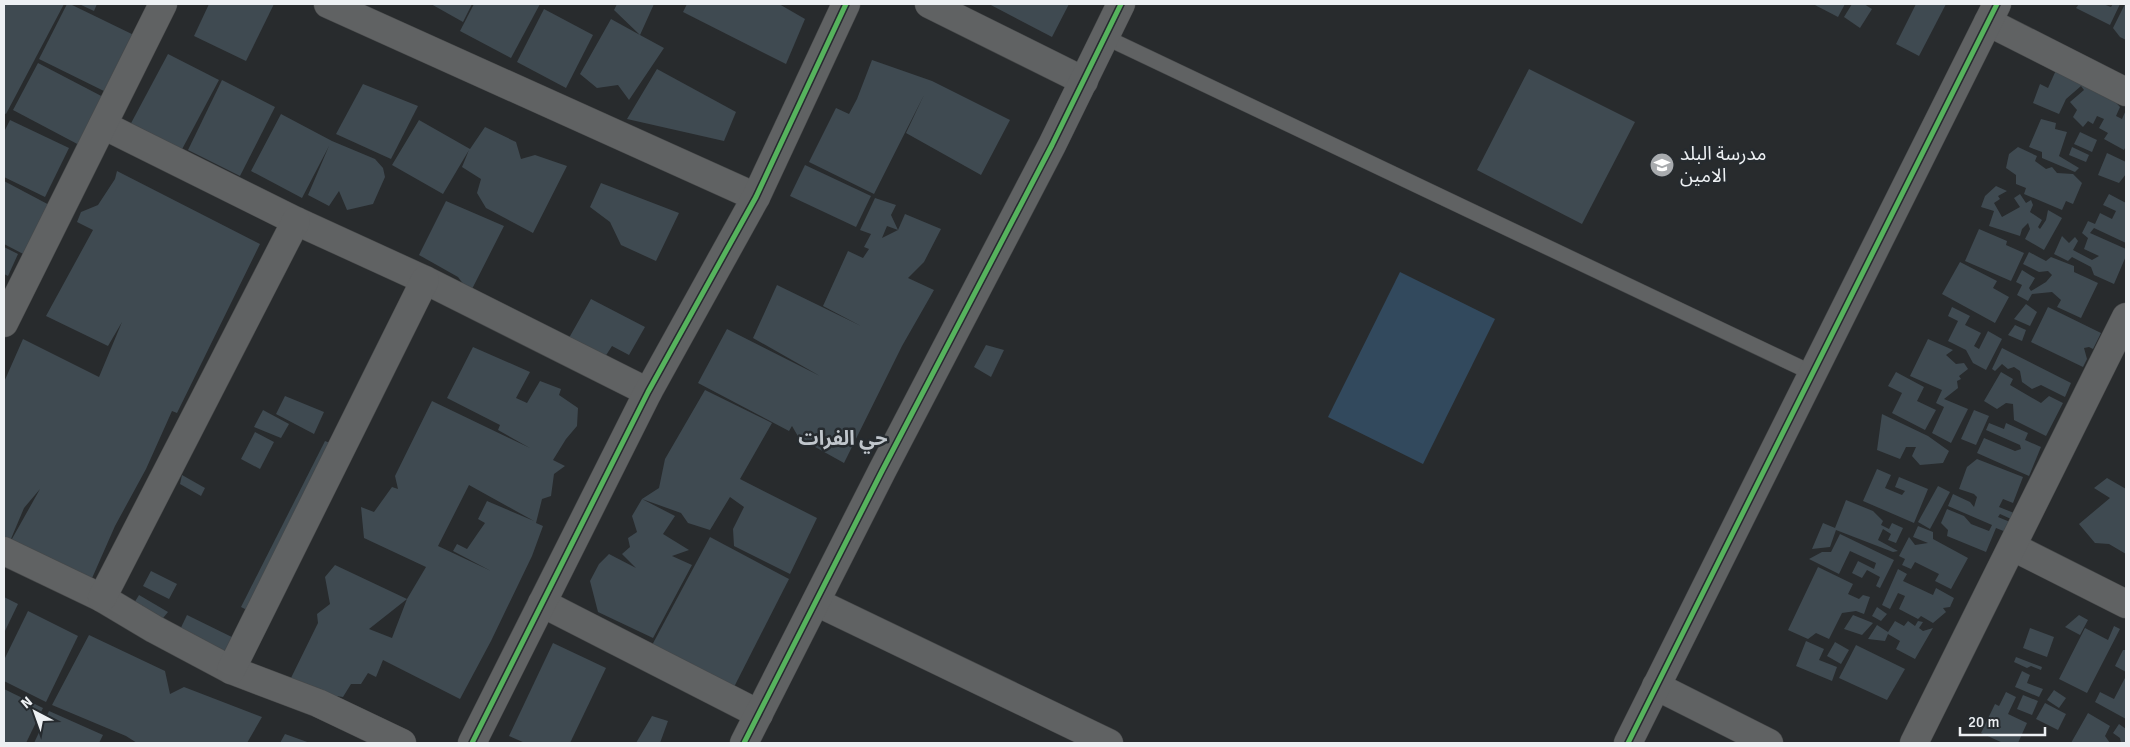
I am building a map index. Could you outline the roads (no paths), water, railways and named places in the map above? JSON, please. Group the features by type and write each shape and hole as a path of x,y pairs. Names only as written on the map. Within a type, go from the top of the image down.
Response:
{"street":[{"path":"4,323 163,4"},
{"path":"328,4 756,197"},
{"path":"472,743 648,392 756,197 846,4"},
{"path":"929,4 1084,81"},
{"path":"744,743 1084,81 1121,4"},
{"path":"1628,743 1992,13 2126,92"},
{"path":"103,125 296,221 425,280 648,392"},
{"path":"102,598 296,221"},
{"path":"231,670 425,280"},
{"path":"1914,743 2013,548 2126,317"},
{"path":"2013,548 2126,604"},
{"path":"4,551 102,598 154,629 231,670 318,703 402,743"},
{"path":"816,602 1109,743"},
{"path":"542,603 759,714"},
{"path":"1656,686 1769,743"}],"lane":[{"path":"1105,37 1812,373"}],"place":[{"name":"مدرسة البلد الامين","path":"1662,165"}],"district":[{"name":"حي الفرات","path":"843,438"}]}
